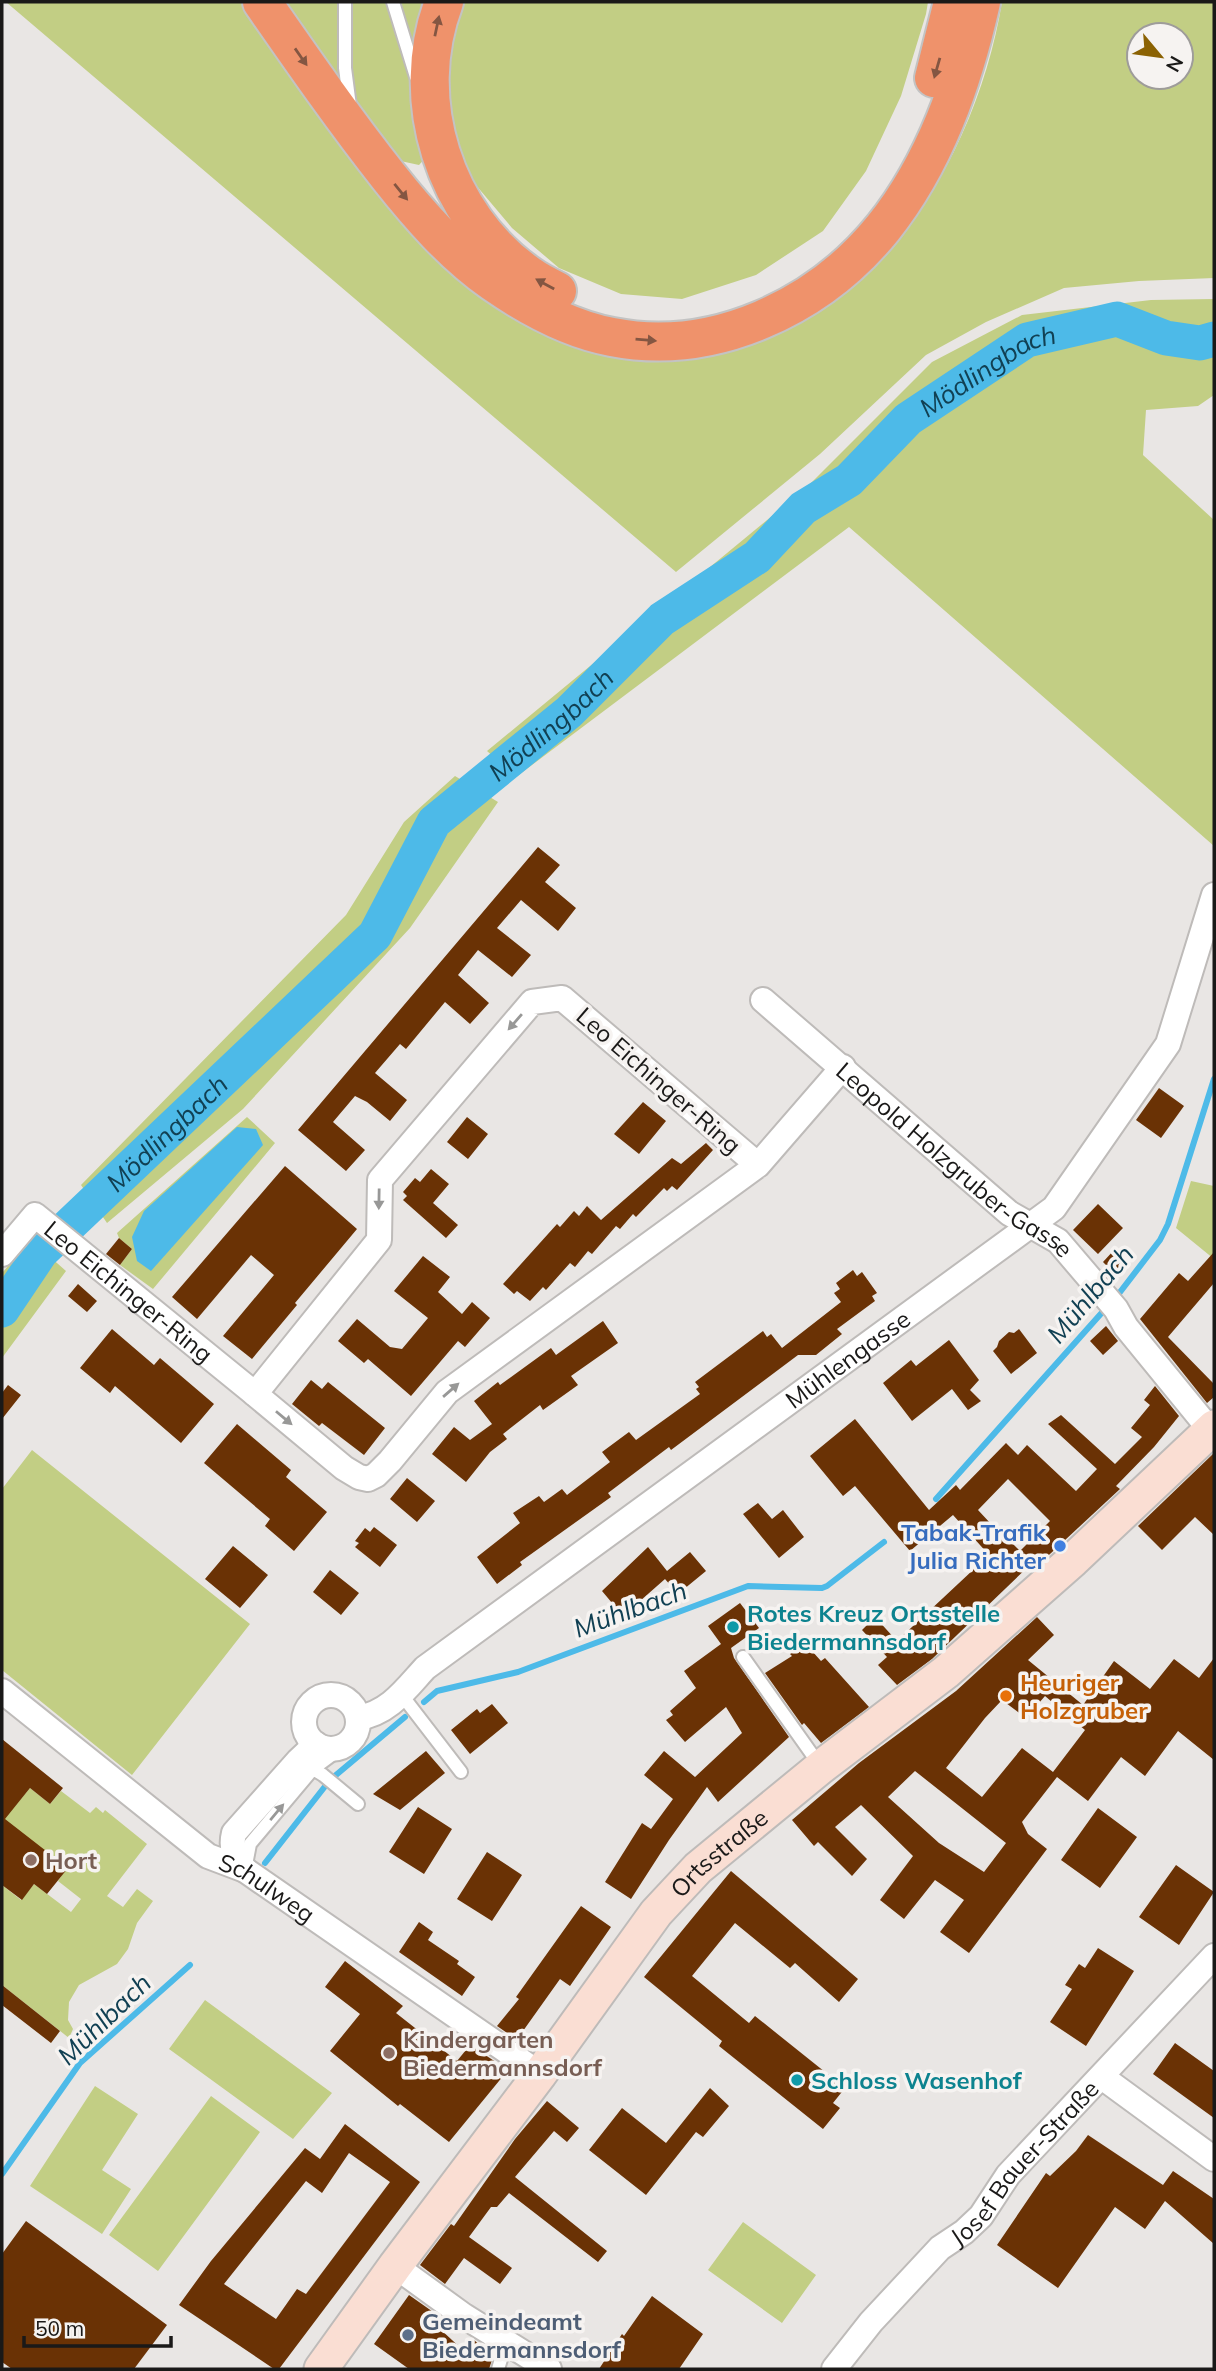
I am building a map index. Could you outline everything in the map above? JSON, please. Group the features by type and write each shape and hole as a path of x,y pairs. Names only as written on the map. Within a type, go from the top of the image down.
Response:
{"highway":[{"path":"262,2 359,139 414,208 456,251 491,281 535,308 569,324 611,337 655,342 697,339 741,329 779,312 814,292 848,264 883,228 916,178 947,114 972,40 981,2"},
{"path":"444,2 431,53 430,87 434,127 442,160 463,204 476,223 498,249 528,275 560,293 593,307 664,317 696,315 753,299 786,283 818,260 850,230 876,198 917,125 931,88 953,2"}],"street":[{"name":"Mühlengasse","path":"358,1718 377,1714 389,1707 425,1668 1054,1208 1168,1044 1214,895"},
{"name":"Leo Eichinger-Ring","path":"2,1254 43,1221 344,1468 368,1479 390,1461 447,1392 758,1165 562,998 532,1002 380,1180 379,1240 255,1394"},
{"name":"Leopold Holzgruber-Gasse","path":"763,1000 1009,1213 1058,1241 1212,1429"},
{"path":"758,1165 843,1067"},
{"name":"Ortsstraße","path":"321,2369 656,1913 698,1868 821,1767 946,1672 1073,1560 1212,1429"},
{"name":"Schulweg","path":"2,1691 208,1856 251,1875 540,2074"},
{"path":"251,1875 235,1857 231,1845 234,1833 312,1762 332,1749 348,1743 355,1736 358,1718 353,1705 342,1697 332,1695 315,1700 309,1707 304,1723 310,1738 312,1762"},
{"name":"Josef Bauer-Straße","path":"834,2369 871,2322 940,2248 964,2232 981,2216 1008,2175 1214,1956"},
{"path":"1102,2077 1214,2159"},
{"path":"395,2266 464,2316 549,2369"}],"lane":[{"path":"345,2 345,68 350,106 359,139"},
{"path":"393,2 422,99 434,127"},
{"path":"743,1657 821,1767"},
{"path":"401,1694 461,1772"},
{"path":"312,1762 358,1804"},
{"path":"498,2369 506,2343"}],"green space":[{"path":"6,2 241,2 371,185 410,231 477,289 713,353 780,333 831,304 870,271 903,233 933,191 957,145 977,97 992,49 1002,2 1214,2 1214,278 1064,288 986,322 926,355 820,454 676,572"},
{"path":"273,2 433,2 430,153 419,165 382,157"},
{"path":"465,2 928,2 901,96 866,171 823,231 756,275 682,299 621,294 559,268 512,228 475,184 453,136 446,79 456,23"},
{"path":"1214,299 1214,395 1198,406 1146,410 1143,455 1214,520 1214,846 849,527 516,777 487,751 807,487 932,362 1022,315 1151,300"},
{"path":"455,776 498,802 410,928 243,1109 107,1223 81,1185 346,915 404,822"},
{"path":"247,1117 275,1143 153,1289 120,1265 132,1249 117,1233"},
{"path":"1191,1181 1214,1186 1214,1259 1176,1228"},
{"path":"31,1240 66,1271 2,1358 2,1273"},
{"path":"32,1450 250,1624 132,1775 2,1670 2,1489"},
{"path":"30,1788 50,1804 61,1791 90,1813 96,1807 103,1813 105,1810 147,1844 107,1896 123,1907 137,1889 153,1901 137,1923 128,1949 117,1964 79,1985 69,2002 68,2020 73,2029 69,2038 2,1985 2,1885 21,1900 34,1884 71,1912 81,1899 58,1881 67,1868 2,1834 2,1796 15,1806"},
{"path":"205,2000 332,2093 293,2139 169,2049"},
{"path":"95,2086 138,2114 102,2170 131,2189 102,2234 30,2186"},
{"path":"211,2096 260,2132 158,2271 109,2235"},
{"path":"743,2222 816,2275 782,2323 708,2270"}],"water":[{"path":"237,1127 256,1129 263,1145 151,1271 137,1261 132,1237 144,1211"}],"building":[{"path":"538,847 560,865 545,882 576,908 558,931 521,900 497,928 531,955 512,977 478,950 458,975 489,1003 470,1024 445,1002 406,1049 400,1044 375,1073 407,1100 390,1121 355,1096 333,1122 365,1150 346,1171 298,1130"},
{"path":"1159,1088 1184,1106 1161,1138 1136,1120"},
{"path":"643,1102 666,1121 639,1154 614,1134"},
{"path":"467,1117 488,1134 468,1159 447,1142"},
{"path":"706,1143 713,1150 677,1190 672,1186 667,1191 664,1188 636,1217 633,1214 620,1229 616,1226 592,1254 588,1251 575,1267 570,1263 546,1290 543,1287 530,1301 517,1291 514,1294 503,1284 557,1224 560,1227 574,1211 579,1216 587,1206 601,1220 672,1158 681,1164"},
{"path":"285,1166 357,1229 252,1359 223,1336 274,1275 251,1255 197,1319 172,1297"},
{"path":"431,1169 449,1184 433,1203 458,1225 446,1238 403,1200 407,1196 403,1192 415,1178 420,1182"},
{"path":"1098,1204 1123,1228 1098,1254 1073,1230"},
{"path":"119,1238 132,1249 120,1265 106,1254"},
{"path":"1114,1250 1127,1262 1115,1274 1103,1262"},
{"path":"1214,1252 1214,1283 1168,1337 1214,1384 1214,1397 1207,1403 1140,1319 1179,1273 1188,1281"},
{"path":"423,1256 450,1277 438,1292 462,1314 472,1302 490,1318 465,1347 458,1341 411,1396 368,1359 364,1363 338,1341 357,1319 390,1347 402,1349 428,1318 394,1291"},
{"path":"853,1270 857,1276 862,1272 877,1293 872,1296 875,1301 837,1329 842,1334 816,1355 798,1355 671,1450 669,1447 608,1493 611,1497 520,1562 522,1565 497,1584 477,1557 520,1523 513,1513 539,1496 544,1502 562,1489 567,1495 610,1462 602,1452 629,1432 636,1440 700,1394 695,1382 763,1331 767,1337 771,1334 782,1348 841,1302 834,1293 840,1289 836,1283"},
{"path":"78,1284 97,1301 87,1312 68,1296"},
{"path":"603,1321 618,1343 571,1376 578,1385 543,1410 540,1405 503,1434 507,1439 490,1452 466,1482 432,1454 454,1427 470,1440 492,1424 474,1401 498,1382 500,1385 551,1348 556,1355"},
{"path":"1106,1326 1118,1341 1103,1355 1090,1341"},
{"path":"112,1329 154,1365 160,1358 214,1404 181,1443 115,1386 110,1393 80,1368"},
{"path":"1019,1329 1037,1353 1011,1374 993,1351 1009,1332 1014,1333"},
{"path":"949,1340 979,1380 970,1390 981,1401 968,1410 952,1389 912,1421 883,1383 911,1360 916,1366"},
{"path":"311,1380 322,1389 328,1382 385,1428 364,1455 322,1423 319,1426 292,1404"},
{"path":"8,1385 21,1395 2,1419 2,1393"},
{"path":"1155,1386 1179,1416 1154,1447 1116,1486 1120,1489 1036,1567 1032,1563 932,1659 897,1685 878,1665 887,1657 862,1630 875,1617 897,1641 989,1555 953,1515 910,1551 855,1486 843,1496 810,1456 855,1419 929,1510 956,1485 960,1490 1006,1443 1018,1455 1027,1445 1076,1491 1097,1469 1048,1424 1061,1415 1115,1464 1142,1437 1131,1428 1150,1405 1144,1400","holes":["1008,1479 1050,1521 1020,1551 978,1510"]},
{"path":"237,1424 291,1470 286,1477 327,1512 294,1551 265,1526 270,1519 204,1463"},
{"path":"1214,1453 1214,1535 1195,1517 1162,1550 1138,1526"},
{"path":"407,1478 435,1501 417,1522 390,1499"},
{"path":"758,1503 772,1519 783,1510 804,1537 779,1558 743,1514"},
{"path":"374,1527 397,1545 380,1567 355,1547 359,1543 355,1541 365,1528 370,1532"},
{"path":"233,1546 268,1575 240,1608 205,1579"},
{"path":"648,1547 667,1571 690,1552 706,1571 678,1594 665,1579 623,1616 602,1591"},
{"path":"330,1570 359,1593 341,1615 313,1592"},
{"path":"740,1603 759,1628 731,1648 734,1658 789,1737 718,1802 707,1787 631,1899 605,1882 642,1823 651,1829 673,1799 644,1775 664,1751 695,1777 742,1733 726,1707 685,1742 666,1720 673,1715 670,1711 696,1688 684,1671 721,1644 708,1626"},
{"path":"1037,1617 1054,1635 1028,1660 1083,1705 1114,1661 1150,1689 1174,1659 1199,1678 1214,1658 1214,1760 1178,1731 1145,1776 1121,1757 1088,1801 1057,1777 1022,1822 1028,1834 1047,1849 969,1953 940,1932 964,1900 935,1880 904,1919 880,1900 913,1856 861,1805 835,1827 867,1859 852,1876 818,1842 814,1846 792,1820 859,1763 956,1691","holes":["1045,1696 1085,1730 1053,1772 1022,1748 982,1797 946,1768 1002,1700 1026,1718","915,1771 1006,1843 984,1872 939,1843 888,1797"]},
{"path":"803,1641 821,1661 825,1658 869,1707 821,1743 804,1723 802,1725 765,1673 792,1656 790,1654"},
{"path":"492,1704 508,1723 470,1754 451,1730 477,1709 480,1713"},
{"path":"2,1739 63,1788 50,1804 30,1788 5,1819 68,1868 47,1894 34,1884 22,1900 2,1885"},
{"path":"426,1751 445,1773 400,1810 373,1794"},
{"path":"418,1807 452,1829 424,1874 389,1852"},
{"path":"1098,1808 1137,1837 1100,1888 1061,1860"},
{"path":"487,1852 522,1875 492,1921 457,1899"},
{"path":"1176,1865 1214,1892 1179,1945 1139,1917"},
{"path":"731,1871 858,1979 839,2002 795,1963 790,1968 735,1923 692,1976 749,2023 755,2016 845,2088 833,2103 840,2108 823,2129 719,2046 722,2041 644,1977"},
{"path":"581,1906 611,1927 570,1986 560,1979 523,2031 533,2038 526,2046 497,2026 519,1999 516,1997"},
{"path":"419,1922 433,1932 428,1940 459,1961 457,1964 475,1977 462,1996 399,1952"},
{"path":"1098,1948 1134,1971 1086,2046 1050,2022 1072,1989 1065,1985 1079,1964 1085,1968"},
{"name":"Kindergarten Biedermannsdorf","path":"345,1961 403,2006 396,2013 457,2061 470,2045 508,2070 449,2142 400,2104 398,2106 330,2051 360,2014 325,1987"},
{"path":"2,1985 60,2031 51,2043 2,2005"},
{"path":"1175,2043 1214,2071 1214,2118 1153,2074"},
{"path":"710,2088 729,2106 703,2137 696,2132 646,2195 589,2150 622,2108 666,2143"},
{"path":"547,2101 579,2128 567,2142 554,2131 515,2177 607,2251 598,2262 509,2193 497,2207 491,2207 469,2237 512,2268 500,2284 464,2258 445,2284 420,2265 451,2224 454,2226 515,2139"},
{"path":"345,2124 420,2182 279,2369 274,2369 179,2305 211,2261 305,2148 320,2159","holes":["349,2153 390,2182 306,2294 297,2289 276,2319 224,2284 306,2181 322,2193"]},
{"path":"1088,2135 1163,2185 1173,2171 1214,2199 1214,2244 1165,2201 1145,2229 1115,2207 1058,2288 997,2245 1046,2173 1050,2176"},
{"path":"26,2221 167,2325 134,2369 12,2369 2,2362 2,2254"},
{"path":"409,2295 436,2314 432,2320 464,2351 474,2340 493,2357 489,2369 409,2369 374,2344"},
{"path":"652,2296 703,2334 679,2369 599,2369 622,2334 624,2336"}],"waterway":[{"name":"Mödlingbach","path":"2,1310 41,1252 375,935 434,822 569,712 662,619 757,557 803,508 849,480 908,419 1027,340 1117,319 1166,338 1200,343 1214,339"},
{"name":"Mühlbach","path":"1114,1300 1160,1240 1168,1224 1214,1079"},
{"name":"Mühlbach","path":"936,1499 1106,1308"},
{"name":"Mühlbach","path":"424,1702 437,1691 518,1672 748,1586 822,1588 884,1542"},
{"name":"Mühlbach","path":"265,1863 330,1780 405,1717"},
{"name":"Mühlbach","path":"2,2174 80,2063 190,1965"}],"place":[{"name":"Tabak-Trafik Julia Richter","path":"1060,1546"},
{"name":"Rotes Kreuz Ortsstelle Biedermannsdorf","path":"733,1627"},
{"name":"Heuriger Holzgruber","path":"1006,1696"},
{"name":"Hort","path":"31,1860"},
{"name":"Kindergarten Biedermannsdorf","path":"389,2053"},
{"name":"Schloss Wasenhof","path":"797,2080"},
{"name":"Gemeindeamt Biedermannsdorf","path":"408,2335"}]}
